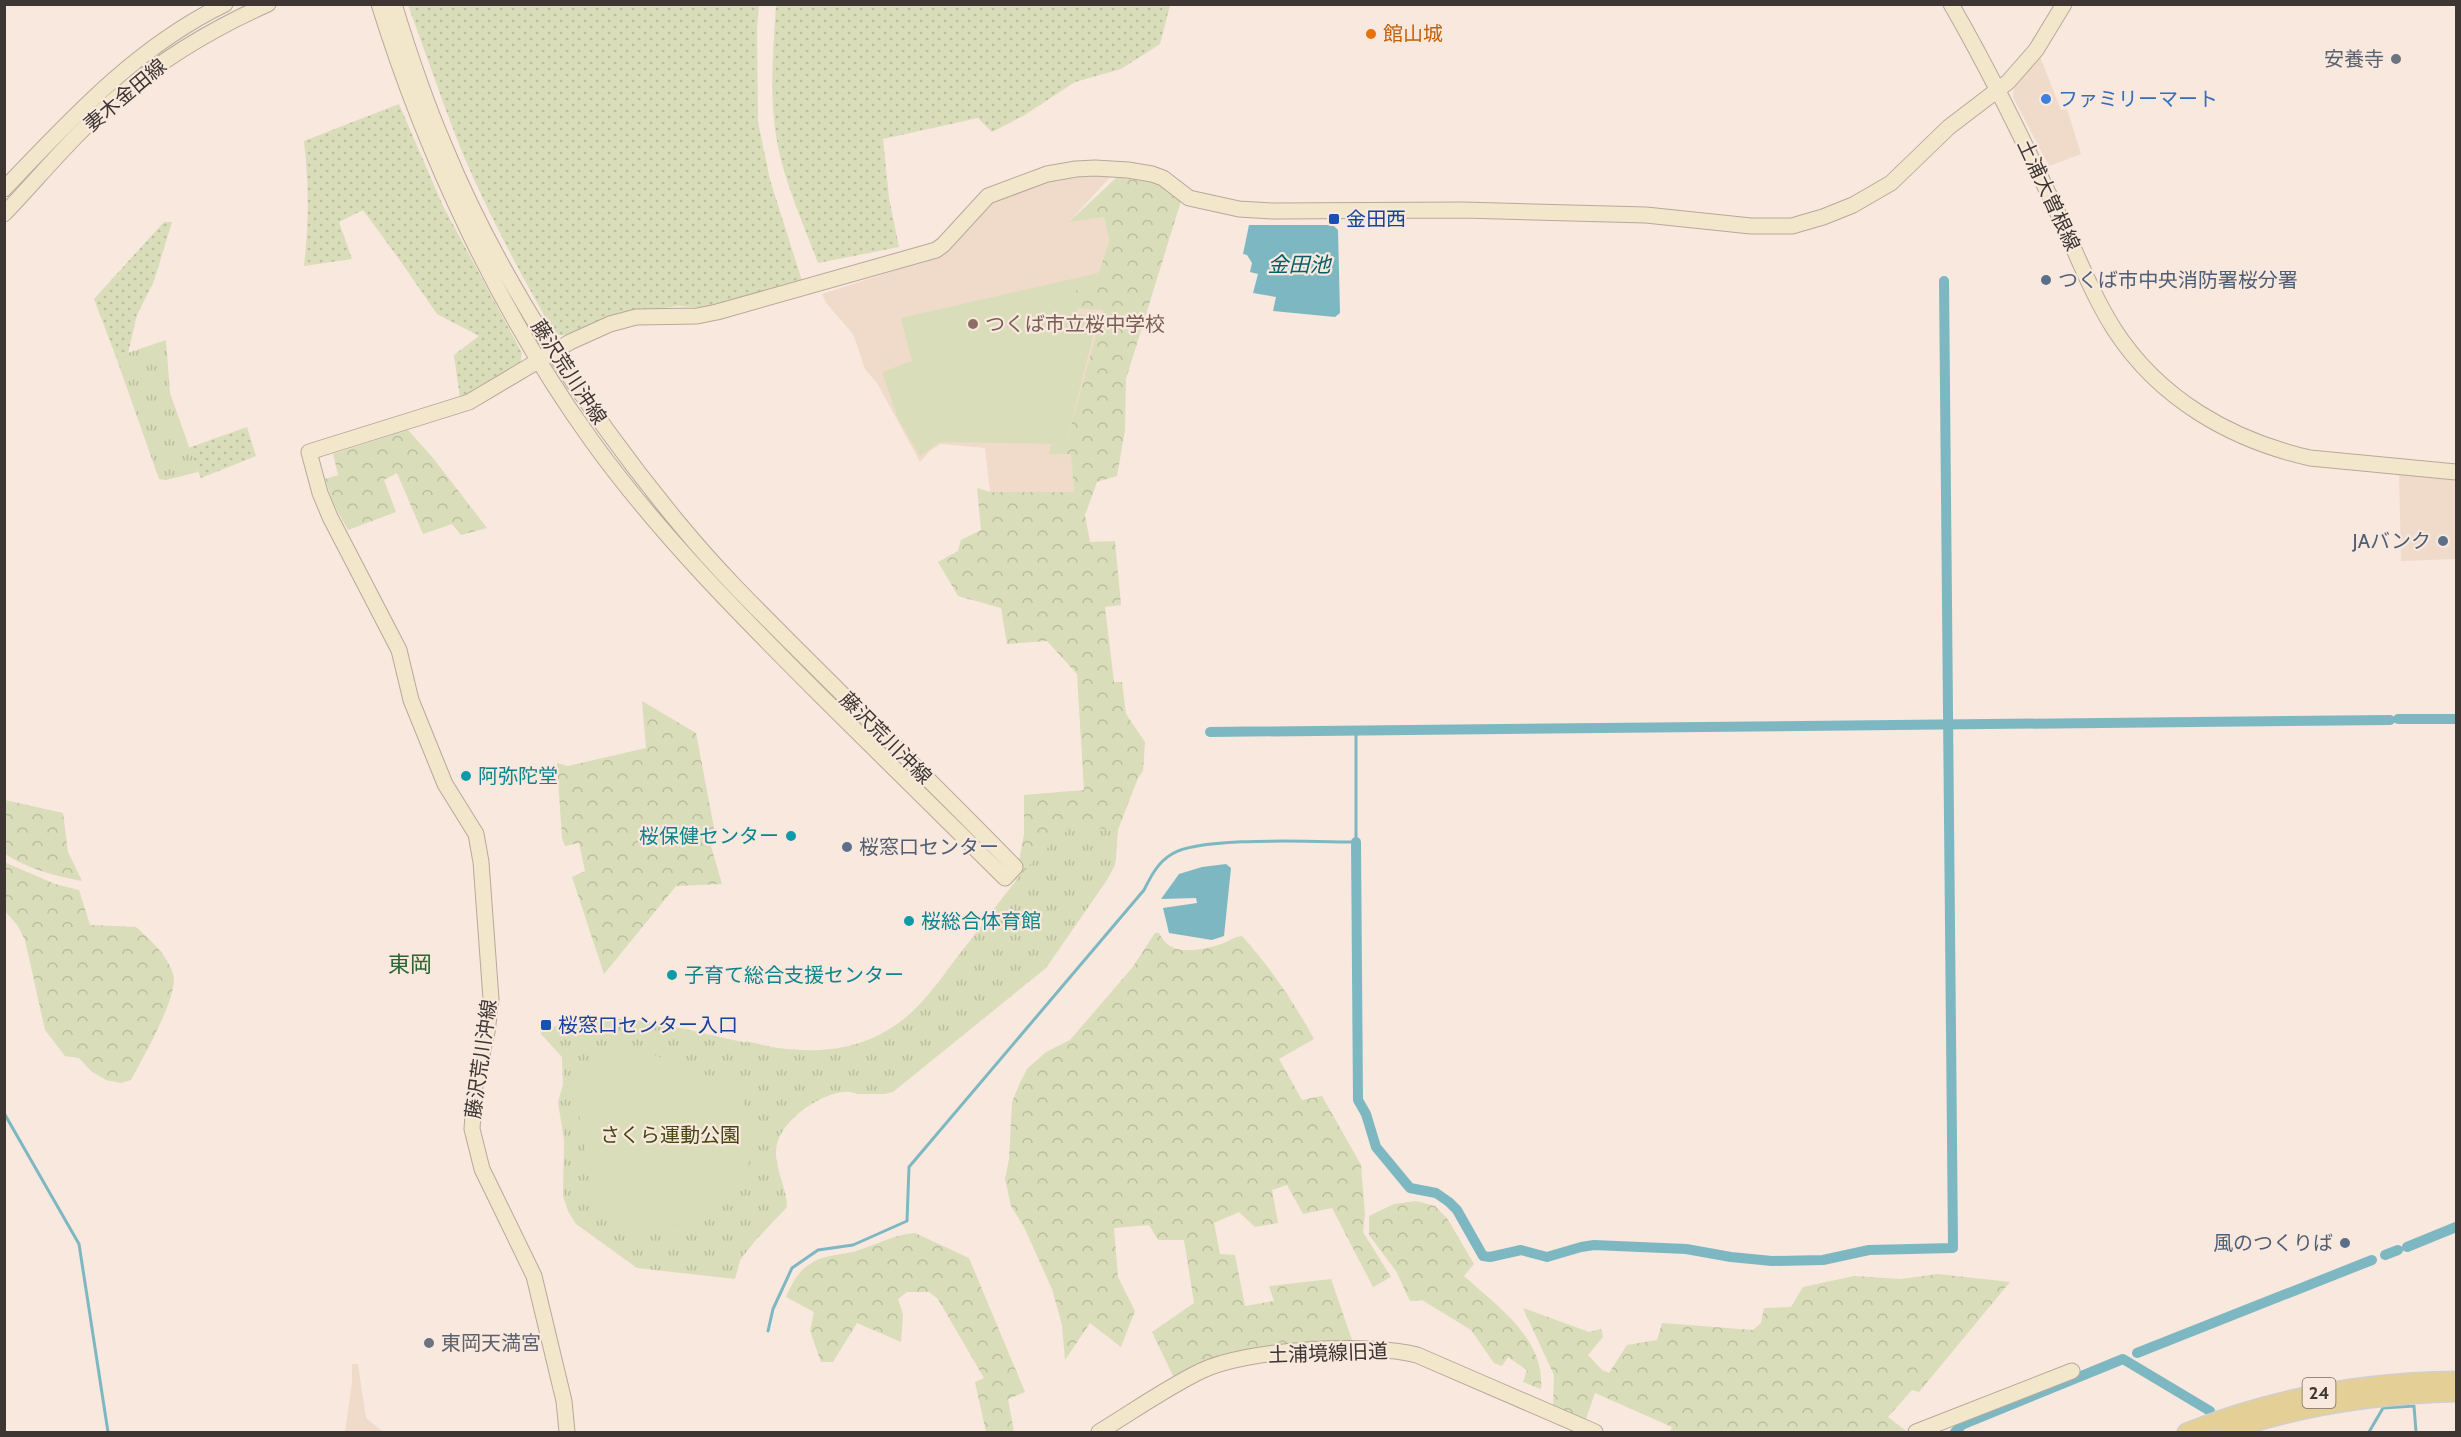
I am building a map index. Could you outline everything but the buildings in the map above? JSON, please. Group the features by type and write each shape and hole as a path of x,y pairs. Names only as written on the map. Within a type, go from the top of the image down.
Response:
{"main road":[{"name":"妻木金田線","path":"4,189 111,79 164,40 225,4"},
{"name":"妻木金田線","path":"4,214 119,96 173,55 206,34 268,4"},
{"name":"藤沢荒川沖線","path":"379,4 407,90 479,252 540,361 592,441 669,536 738,614 1005,878 1015,867 734,586 682,527 606,429 554,352 498,257 455,170 410,57 394,4"},
{"name":"土浦大曽根線","path":"1951,4 1999,90 2096,295 2114,328 2127,348 2162,385 2190,408 2219,426 2241,437 2286,453 2328,460 2457,472"},
{"path":"540,361 584,335 623,320 636,317 697,316 717,312 936,250 944,245 988,196 1033,178 1076,169 1120,169 1152,174 1163,178 1189,198 1239,209 1344,212 1463,210 1646,215 1751,226 1792,226 1823,217 1875,194 1904,172 1949,127 1999,90 2036,50 2064,4"},
{"name":"藤沢荒川沖線","path":"540,361 469,402 309,452 320,493 330,517 399,650 411,700 445,784 476,834 481,862 491,999 487,1032 475,1086 472,1129 482,1169 534,1276 564,1401 567,1432"},
{"name":"土浦境線旧道","path":"1099,1432 1202,1371 1231,1360 1278,1352 1361,1349 1392,1350 1417,1355 1595,1432"},
{"path":"1916,1432 2073,1371"},
{"name":"24","path":"2186,1432 2293,1398 2377,1383 2457,1380"},
{"name":"24","path":"2226,1432 2293,1412 2337,1403 2408,1395 2457,1394"}],"shaded area":[{"path":"2039,54 2061,110 2067,109 2081,154 2049,166 2013,97 2014,83"},
{"name":"つくば市立桜中学校","path":"1080,175 1112,175 1070,221 1104,217 1109,241 1097,278 1103,309 1071,446 1074,492 990,492 985,448 941,444 931,450 920,462 877,383 865,369 853,334 826,303 822,294 943,255 994,201 1048,181"},
{"path":"2399,473 2456,477 2456,559 2401,561"},
{"path":"352,1364 358,1364 366,1418 383,1432 345,1432 352,1383"}],"green space":[{"path":"776,4 1170,5 1160,44 1121,69 1075,82 1023,116 992,132 978,118 883,139 889,198 899,247 818,263 791,192 776,138 772,91"},
{"path":"408,5 759,5 757,28 758,122 770,180 803,284 700,308 679,306 641,311 567,336 555,334 507,248 465,159"},
{"path":"399,104 443,206 522,353 520,367 460,398 454,355 479,336 437,314 363,210 339,222 352,259 304,266 308,204 304,141"},
{"path":"1117,177 1160,184 1181,201 1126,379 1125,430 1117,476 1097,482 1085,515 1090,542 1115,541 1121,605 1105,607 1114,682 1122,682 1126,714 1145,742 1143,771 1138,778 1117,832 1116,860 1108,876 886,1094 858,1094 820,1084 742,1057 746,1041 792,1052 850,1048 871,1042 899,1026 920,1007 1014,889 1024,834 1024,795 1084,790 1077,674 1047,641 1007,644 1001,608 958,596 938,562 958,551 961,540 981,530 977,488 990,492 1074,492 1071,454 1049,454 1052,444 1066,444 1103,310 1074,308 1075,290 1097,278 1109,241 1104,217 1069,222"},
{"path":"164,222 172,222 154,281 137,315 128,353 116,357 94,299"},
{"path":"1098,273 1097,278 1075,291 1074,307 1077,308 1077,314 1098,316 1066,444 940,442 920,456 898,419 882,372 912,361 901,318"},
{"path":"166,340 170,393 198,472 166,480 159,479 116,357"},
{"path":"247,427 256,456 201,478 188,448"},
{"path":"408,430 433,458 487,528 461,535 452,524 423,534 397,473 384,480 396,512 348,530 333,503 325,479 338,475 333,454"},
{"path":"642,701 696,733 714,828 708,836 722,884 676,886 604,974 572,877 585,871 579,843 565,846 562,838 557,763 568,766 646,748"},
{"path":"5,800 63,813 68,852 82,881 42,871 5,854"},
{"name":"さくら運動公園","path":"1072,826 1118,830 1115,865 1046,968 893,1092 833,1094 810,1105 790,1122 782,1132 776,1153 787,1207 740,1260 735,1279 637,1268 576,1224 563,1196 564,1140 558,1102 563,1085 562,1057 540,1033 565,1023 606,1018 648,1022 775,1048 816,1050 856,1044 894,1026 922,1002 1028,867"},
{"path":"4,862 55,884 79,890 90,925 136,927 167,960 174,983 171,996 159,1027 131,1080 121,1083 106,1080 91,1071 79,1058 65,1056 45,1030 25,940 18,926 5,911"},
{"path":"1155,933 1159,933 1170,946 1184,950 1212,947 1242,936 1281,985 1314,1039 1279,1059 1302,1100 1322,1096 1361,1165 1365,1214 1363,1232 1391,1277 1373,1287 1332,1208 1303,1214 1287,1185 1272,1190 1278,1223 1255,1227 1239,1212 1214,1223 1220,1254 1235,1255 1245,1306 1274,1301 1269,1286 1331,1279 1353,1343 1175,1380 1152,1332 1194,1303 1184,1240 1158,1240 1149,1225 1114,1228 1118,1277 1135,1311 1121,1347 1090,1323 1065,1360 1062,1325 1052,1289 1024,1227 1011,1206 1005,1179 1009,1159 1012,1102 1027,1069 1046,1052 1070,1040 1132,968"},
{"path":"615,1040 732,1085 749,1112 753,1133 752,1154 745,1175 730,1196 697,1223 664,1227 631,1226 612,1214 593,1197 572,1073"},
{"path":"1416,1201 1435,1206 1447,1218 1474,1264 1464,1276 1517,1325 1527,1339 1540,1371 1541,1389 1523,1382 1527,1370 1508,1357 1502,1366 1494,1363 1471,1330 1422,1300 1410,1301 1396,1271 1369,1235 1369,1216 1394,1204"},
{"path":"915,1233 969,1258 1025,1392 1008,1399 1014,1432 986,1432 975,1382 984,1378 938,1299 929,1292 907,1292 898,1299 903,1314 901,1342 857,1323 833,1362 821,1362 810,1331 814,1312 786,1297 800,1272 818,1260"},
{"path":"1938,1274 2010,1282 1919,1392 1912,1390 1888,1417 1906,1431 1901,1432 1670,1432 1672,1427 1595,1393 1586,1419 1581,1420 1553,1406 1554,1375 1523,1308 1589,1332 1601,1329 1603,1337 1588,1355 1602,1370 1609,1373 1627,1345 1657,1340 1662,1323 1753,1330 1761,1323 1764,1308 1791,1307 1803,1287 1854,1276 1901,1279"}],"water":[{"name":"金田池","path":"1249,225 1333,225 1338,230 1340,313 1335,317 1273,311 1276,297 1253,293 1258,274 1250,272 1252,263 1247,255 1243,254"},
{"path":"1226,864 1231,868 1224,936 1212,940 1169,933 1163,908 1197,903 1196,898 1161,899 1179,874 1202,867"}],"waterway":[{"path":"1356,842 1358,1100 1366,1114 1376,1147 1410,1188 1436,1193 1457,1210 1483,1256 1490,1257 1521,1250 1547,1257 1594,1245 1686,1249 1772,1261 1823,1260 1869,1250 1953,1248 1944,281"},
{"path":"2398,719 2456,719"},
{"path":"1210,732 2390,720"},
{"path":"768,1331 773,1309 792,1268 818,1250 853,1245 907,1221 909,1167 1144,890 1155,870 1167,857 1187,848 1233,842 1356,842 1356,731"},
{"path":"4,1113 79,1244 108,1432"},
{"path":"2407,1247 2456,1227"},
{"path":"2385,1255 2398,1250"},
{"path":"2137,1353 2372,1260"},
{"path":"1955,1432 1962,1425 1971,1421 2123,1359 2210,1411"},
{"path":"2369,1432 2383,1408 2414,1406 2416,1432"}],"place":[{"name":"館山城","path":"1371,34"},
{"name":"安養寺","path":"2396,59"},
{"name":"ファミリーマート","path":"2046,99"},
{"name":"金田西","path":"1334,219"},
{"name":"つくば市中央消防署桜分署","path":"2046,280"},
{"name":"つくば市立桜中学校","path":"973,324"},
{"name":"JAバンク","path":"2443,541"},
{"name":"阿弥陀堂","path":"466,776"},
{"name":"桜保健センター","path":"791,836"},
{"name":"桜窓口センター","path":"847,847"},
{"name":"桜総合体育館","path":"909,921"},
{"name":"子育て総合支援センター","path":"672,975"},
{"name":"桜窓口センター入口","path":"546,1025"},
{"name":"風のつくりば","path":"2345,1243"},
{"name":"東岡天満宮","path":"429,1343"}],"district":[{"name":"東岡","path":"410,964"}]}
